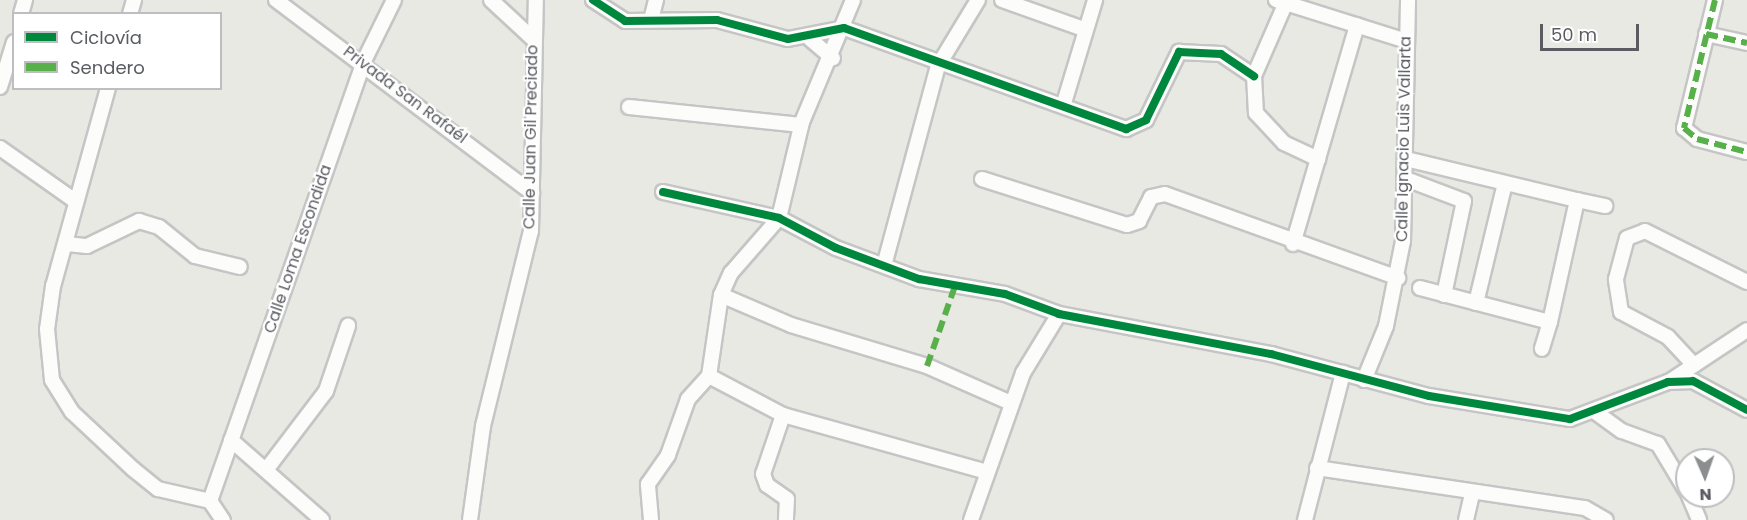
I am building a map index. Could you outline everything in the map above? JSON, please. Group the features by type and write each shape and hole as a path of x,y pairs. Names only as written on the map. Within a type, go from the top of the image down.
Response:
{"street":[{"name":"Privada San Rafaél","path":"276,0 363,63 532,193"},
{"name":"Calle Loma Escondida","path":"210,501 363,63 394,0"},
{"path":"491,0 532,38"},
{"name":"Calle Juan Gil Preciado","path":"470,520 483,426 510,306 530,239 532,38 536,0"},
{"path":"593,0 614,18 717,20 762,35 810,39 844,28 938,66 1064,103 1126,129 1137,128 1146,120 1174,54 1185,50 1221,54 1254,76"},
{"path":"651,20 656,0"},
{"path":"651,520 648,484 668,455 688,399 709,376 721,295 730,273 779,218 801,125 833,58 853,0"},
{"path":"885,262 938,66 978,0"},
{"path":"1002,0 1084,29"},
{"path":"1064,103 1084,29 1095,0"},
{"name":"Calle Ignacio Luis Vallarta","path":"1364,380 1398,278 1406,179 1404,40 1408,0"},
{"path":"1715,0 1685,133 1747,152"},
{"path":"1318,159 1264,126 1256,113 1254,76 1283,1 1404,40"},
{"path":"1293,244 1357,25"},
{"path":"1706,34 1747,44"},
{"path":"810,39 833,58"},
{"path":"0,87 12,48"},
{"path":"107,90 75,201 67,244 53,286 47,359 60,397 133,469 158,489 210,501 223,520"},
{"path":"629,107 801,125"},
{"path":"0,148 75,201"},
{"path":"1406,159 1605,206"},
{"path":"1435,187 1439,167"},
{"path":"982,179 1127,225 1138,221 1151,197 1159,194 1293,244 1398,278"},
{"path":"1406,179 1435,187 1460,198 1466,206 1444,295"},
{"path":"1476,303 1505,183"},
{"path":"663,192 779,218 837,248 885,262 919,279 1005,294 1059,314 1553,419 1594,411 1668,382 1747,330"},
{"path":"1542,349 1577,200"},
{"path":"67,244 87,246 139,220 159,227 195,256 240,267"},
{"path":"1694,365 1668,337 1631,321 1617,304 1616,279 1627,238 1645,231 1747,282"},
{"path":"1420,288 1550,322"},
{"path":"721,295 791,325 927,366 1011,403"},
{"path":"971,520 1011,403 1059,314"},
{"path":"266,470 326,391 348,326"},
{"path":"1305,520 1343,373"},
{"path":"709,376 783,416 987,472"},
{"path":"1668,382 1701,382 1747,410"},
{"path":"1594,411 1622,431 1658,444 1675,472"},
{"path":"783,416 763,477 787,499 786,520"},
{"path":"231,440 322,520"},
{"path":"1317,468 1472,494 1553,514 1585,508 1606,520"},
{"path":"1466,520 1472,494"}],"marked path":[{"path":"1715,0 1684,128 1697,139 1747,152"},
{"path":"1706,34 1747,43"},
{"path":"927,366 955,286"}],"cycle path":[{"path":"593,0 625,21 717,20 788,39 844,28 1126,129 1146,120 1179,52 1221,54 1254,76"},
{"path":"663,192 779,218 836,248 919,279 1005,294 1059,314 1271,354 1429,396 1570,419 1668,382 1693,381 1747,410"}]}
